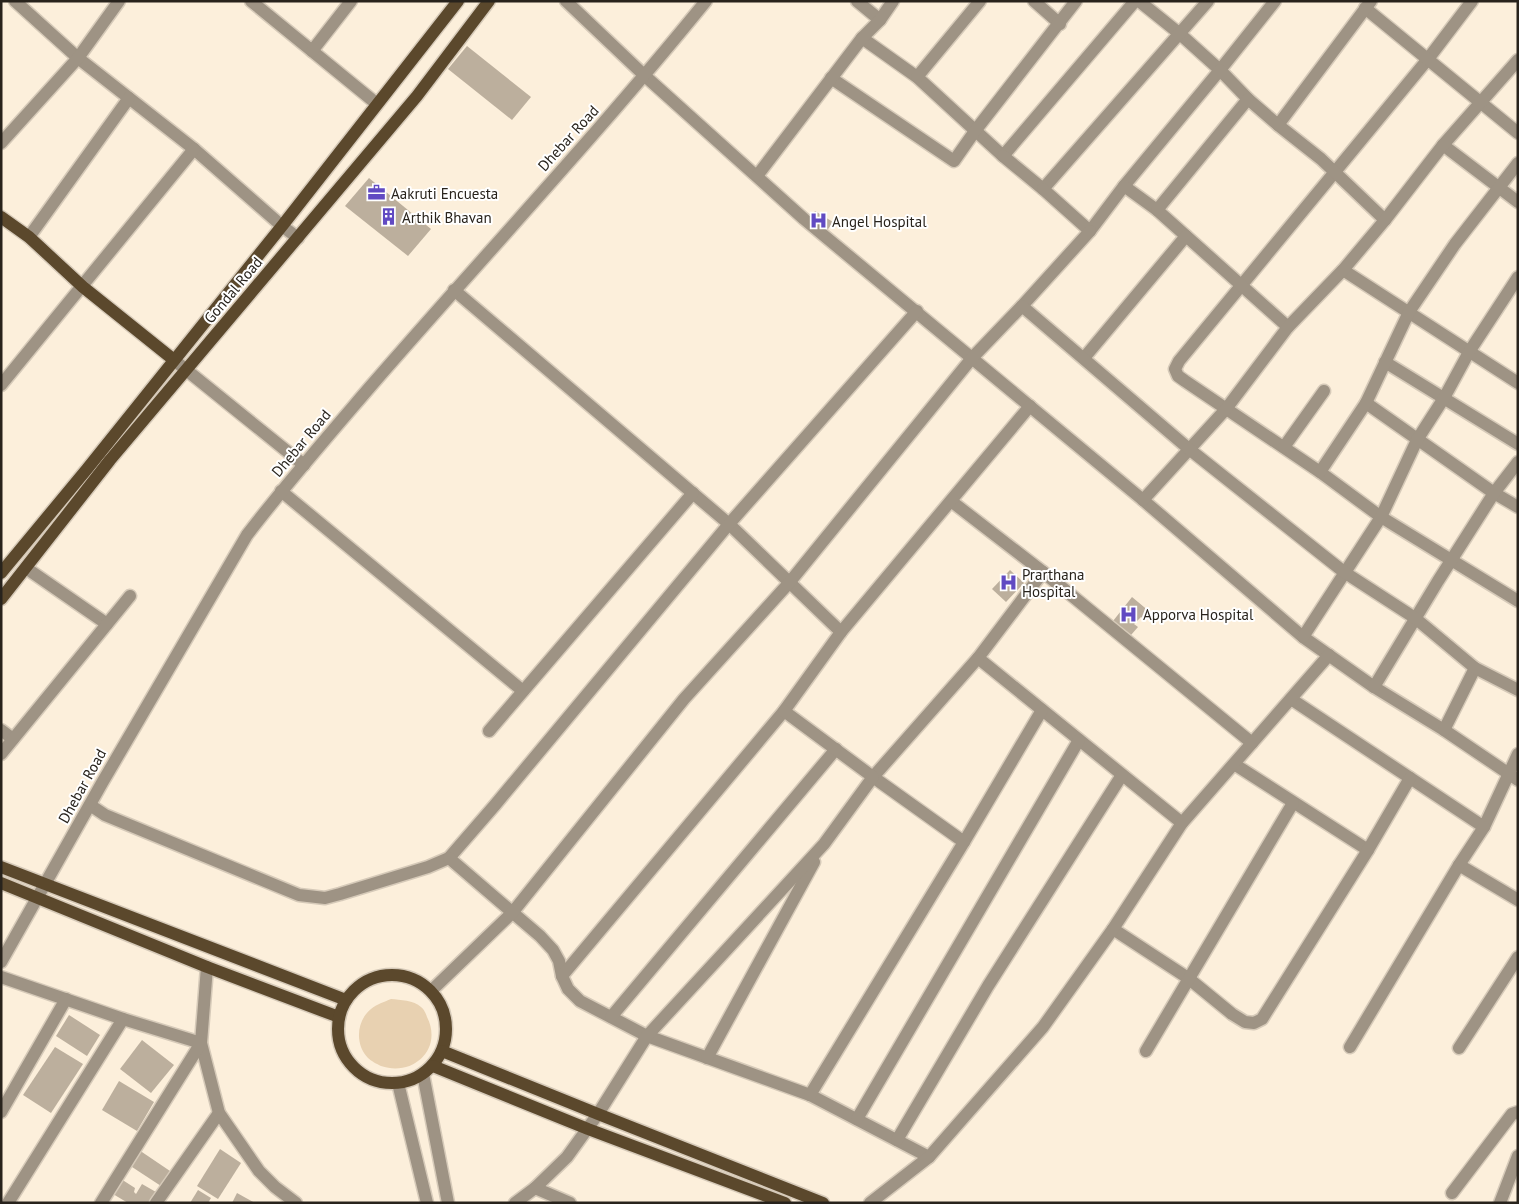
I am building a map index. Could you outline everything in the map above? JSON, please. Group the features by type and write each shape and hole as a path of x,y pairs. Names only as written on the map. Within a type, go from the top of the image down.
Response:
{"main road":[{"name":"Gondal Road","path":"1,574 282,226 458,1"},
{"name":"Gondal Road","path":"1,599 110,460 188,370 417,96 489,1"},
{"path":"1,217 29,237 83,287 174,360"},
{"path":"1,867 346,1000"},
{"path":"1,883 207,967 339,1017"},
{"path":"386,975 402,976 418,981 431,991 440,1004 446,1019 446,1035 442,1051 433,1066 411,1080 398,1083 381,1082 365,1076 352,1065 343,1051 340,1042 338,1034 339,1017 346,1000 357,988 370,980 386,975"},
{"path":"442,1051 823,1203"},
{"path":"433,1066 588,1129 785,1203"}],"street":[{"path":"15,1 78,58 194,148 298,238"},
{"path":"1,142 78,58 119,1"},
{"path":"251,1 377,104"},
{"path":"312,51 351,1"},
{"path":"566,1 645,76 804,219 1143,500 1303,637 1374,687 1444,730 1513,776"},
{"name":"Dhebar Road","path":"1,962 247,535 281,491 454,290 645,76 706,1"},
{"path":"857,1 880,20"},
{"path":"757,176 862,38 880,20 893,1"},
{"path":"917,77 980,1"},
{"path":"1034,1 1060,24"},
{"path":"832,78 954,161 1076,1"},
{"path":"1004,156 1135,1"},
{"path":"1139,1 1180,34 1220,70 1248,99 1321,159 1385,220"},
{"path":"1043,190 1208,1"},
{"path":"431,991 512,913 684,699 789,583 972,358 1090,231 1124,186 1275,1"},
{"path":"1472,1 1428,59 1179,361 1176,369 1178,376 1185,382 1320,472 1381,517 1518,601"},
{"path":"1278,125 1368,5 1428,59 1518,134"},
{"path":"862,38 917,77 975,131 1090,231"},
{"path":"1143,500 1226,409 1288,326 1344,270 1443,145 1518,60"},
{"path":"29,237 129,98"},
{"path":"1157,210 1248,99"},
{"path":"1443,145 1518,202"},
{"path":"1,385 83,287 194,148"},
{"path":"1320,472 1366,403 1409,312 1455,244 1518,163"},
{"path":"1124,186 1157,210 1288,326"},
{"path":"1084,358 1186,236"},
{"path":"1344,270 1518,383"},
{"path":"1303,637 1381,517 1417,440 1444,398 1469,352 1518,277"},
{"path":"454,290 729,524 841,632"},
{"path":"1022,306 1189,449 1344,572 1415,618 1475,668 1518,690"},
{"path":"90,805 105,816 299,895 325,898 428,868 448,858 495,805 729,524 917,311"},
{"path":"174,360 304,465"},
{"path":"1385,362 1518,444"},
{"path":"1284,448 1324,391"},
{"path":"1366,403 1494,494 1518,506"},
{"path":"562,976 784,711 841,632 1030,406"},
{"path":"1374,687 1415,618 1494,494 1518,462"},
{"path":"281,491 523,691"},
{"path":"489,731 693,493"},
{"path":"951,501 1043,572 1252,743"},
{"path":"26,568 107,624"},
{"path":"515,1203 535,1188 567,1157 598,1114 647,1036 824,844 873,777 978,658 1043,572"},
{"path":"1,754 130,596"},
{"path":"870,1203 929,1157 1043,1027 1113,929 1182,823 1329,655"},
{"path":"978,658 1182,823"},
{"path":"1444,730 1475,668"},
{"path":"1291,698 1484,827"},
{"path":"810,1095 1042,710"},
{"path":"784,711 964,842"},
{"path":"1,730 13,740"},
{"path":"857,1120 1080,740"},
{"path":"611,1017 836,749"},
{"path":"1350,1047 1459,865 1484,827 1513,776 1518,754"},
{"path":"1234,764 1368,850"},
{"path":"897,1140 988,986 1122,775"},
{"path":"1113,929 1188,978 1232,1014 1245,1022 1254,1022 1262,1019 1368,850 1410,778"},
{"path":"1146,1051 1293,803"},
{"path":"707,1058 824,844"},
{"path":"448,858 540,936 553,950 559,961 562,976 568,989 580,1001 647,1036 810,1095 929,1157"},
{"path":"1459,865 1518,900"},
{"path":"1459,1048 1518,957"},
{"path":"207,967 201,1043 219,1113 259,1170 275,1188 296,1203"},
{"path":"1,977 123,1019 201,1043"},
{"path":"1,1112 66,999"},
{"path":"8,1203 123,1019"},
{"path":"102,1203 201,1043"},
{"path":"423,1074 448,1203"},
{"path":"398,1083 428,1203"},
{"path":"1452,1193 1512,1114 1518,1112"},
{"path":"156,1203 219,1113"},
{"path":"1500,1203 1513,1183 1518,1156"},
{"path":"535,1188 570,1203"}],"shaded area":[{"path":"391,999 407,1001 418,1005 425,1012 431,1028 431,1039 428,1049 414,1064 404,1067 381,1066 372,1061 364,1053 359,1040 360,1026 366,1014 376,1006"}],"building":[{"path":"467,46 531,97 512,120 448,69"},
{"name":"Arthik Bhavan","path":"369,178 431,229 408,256 345,206"},
{"path":"815,211 833,222 826,232 809,221"},
{"path":"1010,570 1024,583 1006,602 992,589"},
{"path":"1132,597 1150,612 1144,619 1141,617 1134,624 1138,627 1131,635 1113,621"},
{"path":"69,1015 100,1035 87,1056 56,1036"},
{"path":"142,1040 174,1065 151,1093 120,1069"},
{"path":"55,1047 83,1064 51,1113 23,1095"},
{"path":"119,1081 154,1102 137,1131 102,1110"},
{"path":"220,1149 241,1163 218,1199 197,1186"},
{"path":"139,1150 170,1171 161,1186 129,1165"},
{"path":"121,1179 135,1188 134,1192 136,1194 142,1184 156,1192 149,1203 128,1203 113,1194"},
{"path":"198,1190 211,1198 208,1203 190,1203"},
{"path":"237,1193 255,1203 232,1203"}],"place":[{"name":"Aakruti Encuesta","path":"377,193"},
{"name":"Arthik Bhavan","path":"388,217"},
{"name":"Angel Hospital","path":"818,221"},
{"name":"Prarthana Hospital","path":"1008,583"},
{"name":"Apporva Hospital","path":"1129,614"}]}
